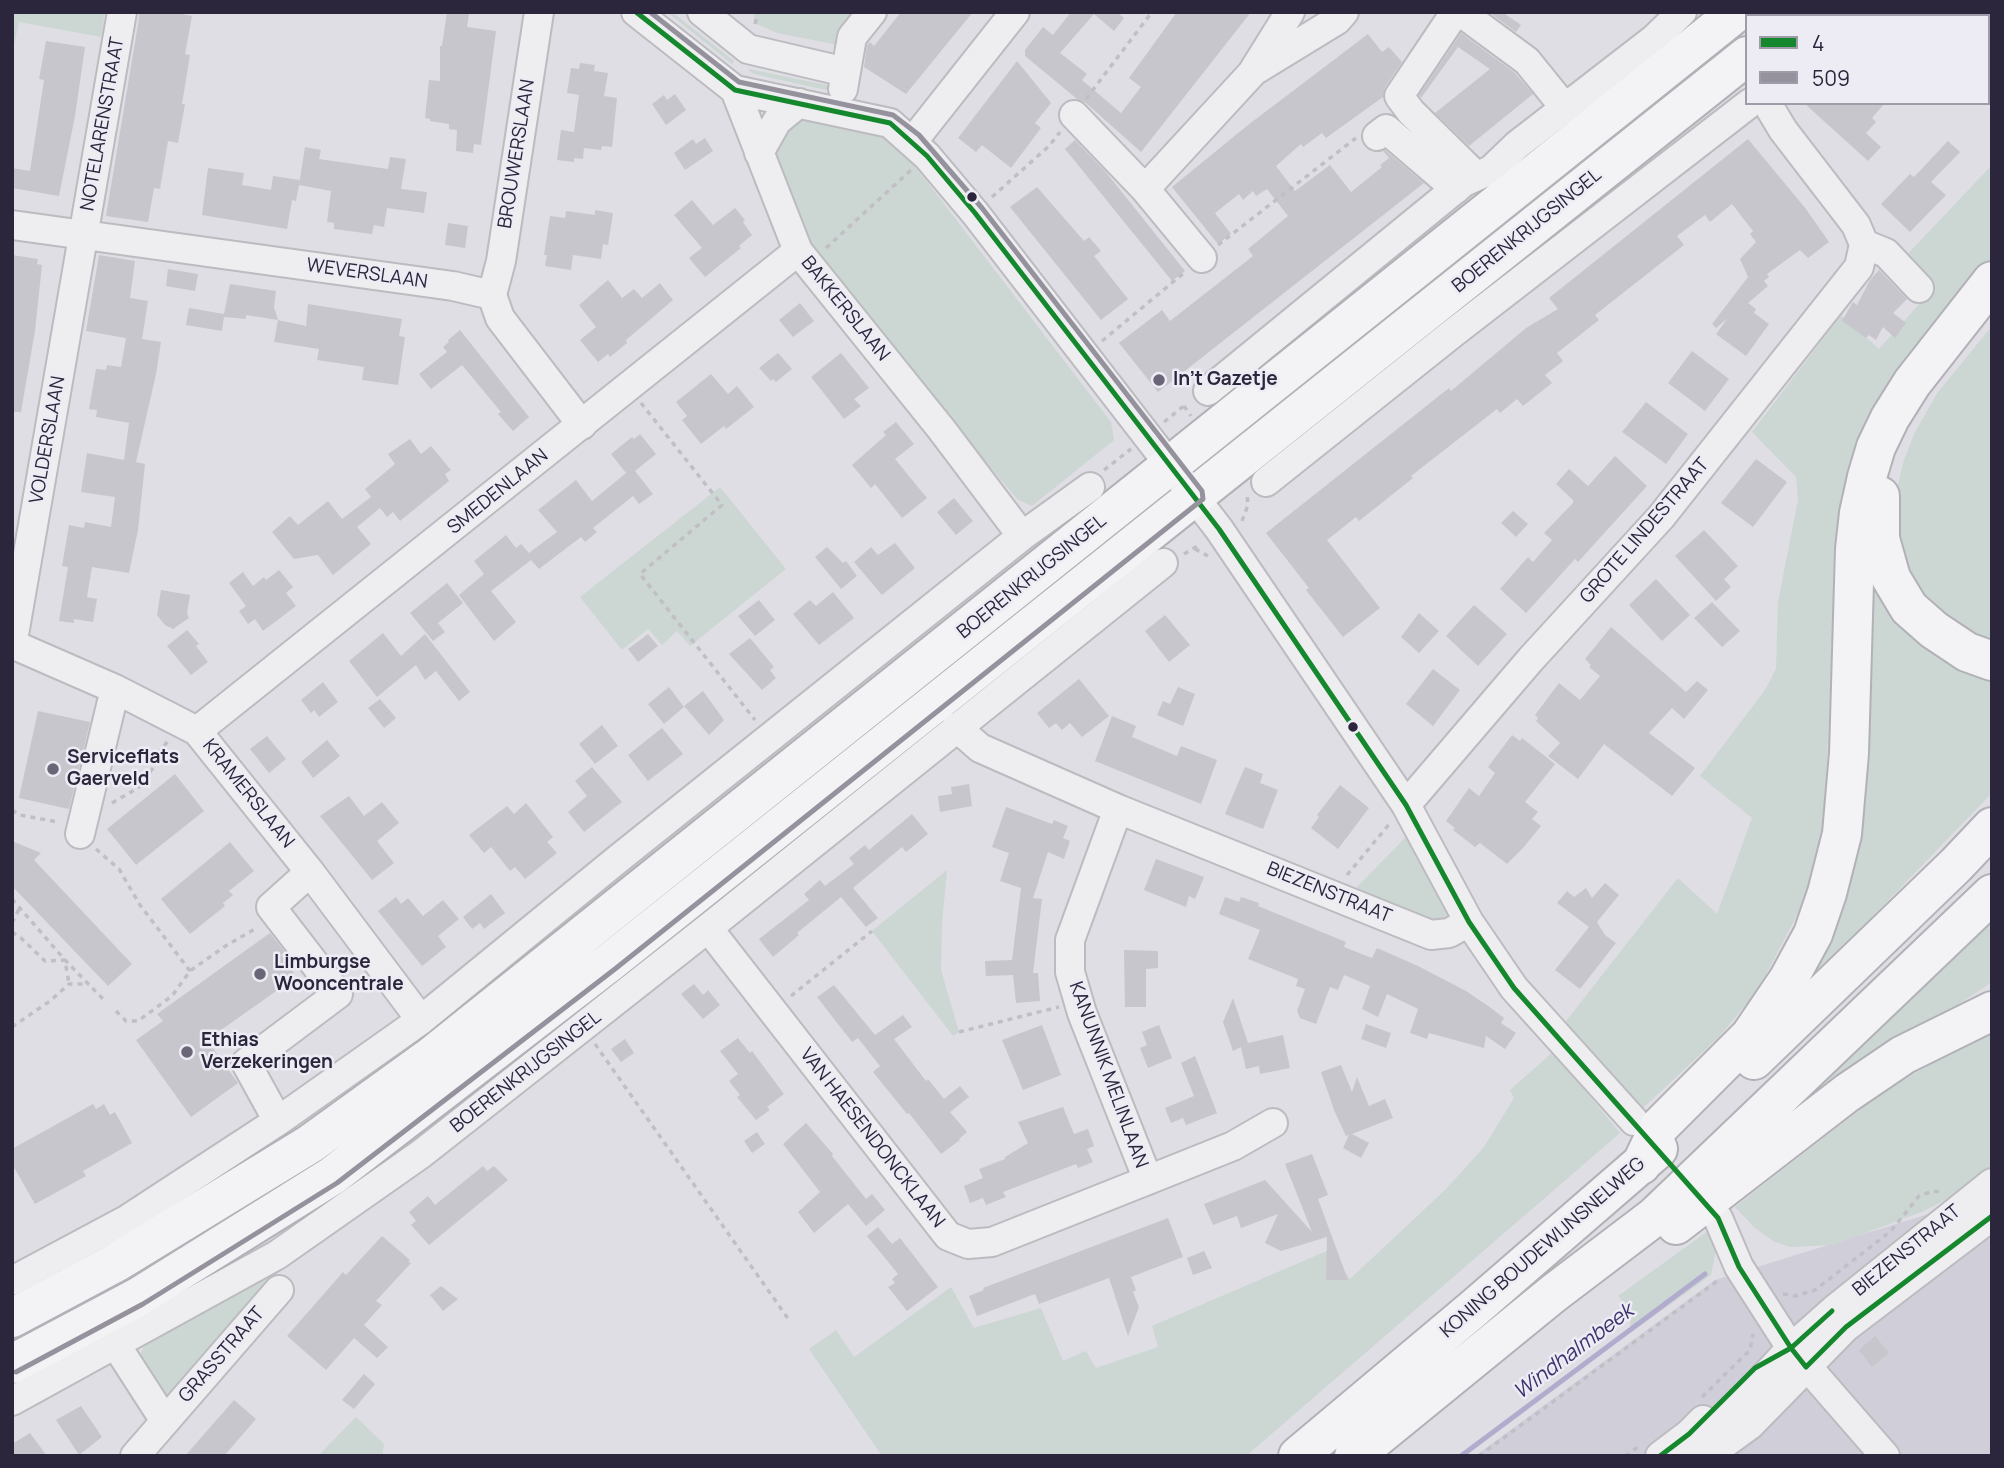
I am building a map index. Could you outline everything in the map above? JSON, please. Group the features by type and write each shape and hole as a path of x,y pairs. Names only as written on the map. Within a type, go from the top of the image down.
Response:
{"highway":[{"name":"BOERENKRIJGSINGEL","path":"12,1318 117,1262 310,1143 429,1058 1738,12"},
{"name":"BOERENKRIJGSINGEL","path":"12,1364 138,1297 332,1175 610,962 1745,58"},
{"path":"1641,1165 1659,1127 1750,1036 1788,981 1813,934 1828,893 1842,834 1849,753 1855,549 1867,477 1876,447 1912,383 1992,281"},
{"path":"1992,316 1936,380 1906,421 1889,453 1879,499 1883,552 1891,578 1909,608 1934,631 1967,652 1992,661"},
{"name":"KONING BOUDEWIJNSNELWEG","path":"1298,1456 1641,1165 1956,865 1992,827"},
{"name":"KONING BOUDEWIJNSNELWEG","path":"1354,1456 1554,1293 1654,1217 1992,894"},
{"path":"1554,1293 1591,1286 1665,1234 1847,1093 1903,1055 1985,1010"}],"street":[{"name":"NOTELARENSTRAAT","path":"84,236 122,12"},
{"name":"BROUWERSLAAN","path":"492,295 501,261 539,12"},
{"path":"636,12 735,90 890,123 920,149 975,213 1195,496 1406,804 1469,922 1514,988 1634,1121"},
{"path":"702,12 748,49 846,72"},
{"path":"839,111 852,37 872,12"},
{"path":"920,149 1015,12"},
{"path":"1145,190 1252,73 1290,12"},
{"path":"1252,73 1337,20 1344,12"},
{"path":"1208,391 1474,178 1654,39 1682,12"},
{"path":"1474,178 1399,96 1454,14 1466,16 1527,61 1565,108"},
{"path":"735,90 748,49"},
{"name":"BAKKERSLAAN","path":"735,90 804,258 942,430 1023,537"},
{"path":"760,153 777,121 799,103"},
{"path":"1767,105 1856,225 1864,244 1885,253 1919,288"},
{"name":"BOERENKRIJGSINGEL","path":"1266,482 1361,405 1767,105"},
{"path":"1074,115 1145,190 1202,258"},
{"path":"1371,134 1385,129 1474,178"},
{"name":"BOERENKRIJGSINGEL","path":"1474,178 1489,196 1491,211"},
{"name":"WEVERSLAAN","path":"12,225 453,286 492,295"},
{"name":"VOLDERSLAAN","path":"12,644 84,236"},
{"name":"GROTE LINDESTRAAT","path":"1406,804 1531,659 1661,517 1859,267 1864,244"},
{"name":"SMEDENLAAN","path":"190,727 629,388 804,258"},
{"path":"492,295 500,318 582,425"},
{"path":"1307,406 1361,405"},
{"name":"BOERENKRIJGSINGEL","path":"12,1281 128,1219 278,1121 421,1020 769,738 1090,487"},
{"name":"BOERENKRIJGSINGEL","path":"12,1401 277,1255 421,1154 584,1027 1163,563"},
{"name":"BOERENKRIJGSINGEL","path":"1005,691 1024,632"},
{"name":"KRAMERSLAAN","path":"12,644 115,689 190,727 310,872 421,1020"},
{"path":"83,821 115,689"},
{"name":"BIEZENSTRAAT","path":"956,727 980,748 1118,809 1431,935 1450,933 1469,922"},
{"name":"KANUNNIK MELINLAAN","path":"1118,809 1070,940 1070,972 1079,1002 1148,1180"},
{"path":"278,1121 246,1063 338,994 271,907 310,872"},
{"name":"VAN HAESENDONCKLAAN","path":"708,928 948,1236 968,1244 992,1241 1148,1180 1233,1146 1273,1123"},
{"path":"525,935 572,942"},
{"name":"BIEZENSTRAAT","path":"1699,1456 1717,1449 1749,1426 1835,1309 1992,1183"},
{"name":"BIEZENSTRAAT","path":"1692,1456 1798,1358 1846,1327 1992,1216"},
{"path":"1718,1218 1740,1267 1798,1358 1885,1456"},
{"name":"GRASSTRAAT","path":"135,1456 279,1290"},
{"name":"GRASSTRAAT","path":"116,1345 166,1421"},
{"path":"1653,1448 1689,1434 1755,1368 1798,1358"}],"path":[{"path":"975,213 1049,146 1152,12"},
{"path":"1085,355 1202,258 1371,134"},
{"path":"804,258 920,149"},
{"path":"629,388 722,505 640,574 769,738"},
{"path":"12,810 56,821 83,821 138,788 153,768 160,751 190,727"},
{"path":"1332,893 1406,804"},
{"path":"83,821 119,869 140,905 191,971"},
{"path":"12,899 103,999"},
{"path":"12,923 20,907"},
{"path":"116,1011 126,1021 138,1021 172,996 191,971 260,925 274,910"},
{"path":"772,1009 872,931"},
{"path":"12,932 45,961 65,960"},
{"path":"65,960 69,984"},
{"path":"12,1027 50,1001 69,984 89,984"},
{"path":"959,1032 1079,1002"},
{"path":"584,1027 789,1320"},
{"path":"1479,1456 1740,1267"},
{"path":"1701,1398 1750,1350 1754,1336 1751,1327"},
{"path":"1625,1456 1653,1448"}],"shaded area":[{"path":"12,12 105,12 101,37 19,22 12,54"},
{"path":"667,12 672,12 734,61 732,64"},
{"path":"753,12 850,12 844,46 777,33 755,23"},
{"path":"749,69 836,87 835,92 754,74"},
{"path":"808,114 887,133 1111,422 1114,440 1032,506 1018,500 965,437 789,215 771,157 781,129"},
{"path":"1992,165 1992,264 1839,538 1834,594 1825,811 1810,890 1758,990 1719,1037 1643,1108 1563,1025 1678,878 1717,914 1752,818 1700,776 1765,690 1776,669 1778,602 1798,500 1796,477 1752,432 1841,315 1879,349 1930,292 1901,261"},
{"path":"1992,326 1992,641 1966,632 1941,618 1902,571 1893,505 1904,460 1915,432 1938,392"},
{"path":"720,487 786,569 690,646 677,631 662,645 648,629 622,650 580,597"},
{"path":"1866,529 1880,572 1992,670 1992,793 1820,971 1810,963"},
{"path":"1408,835 1451,917 1432,929 1355,889"},
{"path":"947,870 941,970 959,1032 953,1036 872,931"},
{"path":"1992,921 1992,982 1771,1130 1876,1031"},
{"path":"1992,1030 1992,1175 1924,1211 1834,1245 1790,1247 1773,1241 1754,1227 1735,1207 1885,1090"},
{"path":"1553,1052 1620,1133 1246,1456 882,1456 809,1349 836,1330 854,1357 951,1287 974,1328 1041,1308 1063,1361 1086,1351 1096,1368 1158,1347 1152,1326 1329,1250 1350,1279 1446,1189 1484,1147 1514,1098 1510,1090"},
{"path":"1951,1207 1985,1238 1992,1240 1992,1456 1475,1456 1715,1280"},
{"path":"1708,1231 1717,1245 1711,1275 1629,1334 1631,1319 1626,1305 1618,1296"},
{"path":"263,1274 272,1277 273,1283 169,1400 141,1360 141,1352 145,1346 150,1340"},
{"path":"356,1417 384,1444 382,1456 318,1456"}],"building":[{"path":"140,12 172,12 192,16 185,54 190,55 178,143 168,141 160,189 154,188 148,222 106,216"},
{"path":"447,12 469,14 467,27 496,31 481,145 474,144 473,153 456,151 457,130 449,129 449,124 425,118 429,80 440,81 440,46"},
{"path":"901,12 973,12 906,94 864,67 867,45 870,42 874,46"},
{"path":"1071,12 1117,12 1124,18 1114,31 1094,14 1060,53 1087,74 1082,80 1121,113 1141,87 1129,78 1177,12 1251,12 1141,152 1086,103 1077,99 1025,56 1025,50 1043,27 1053,35"},
{"path":"1489,12 1502,12 1521,25 1516,32"},
{"path":"1461,33 1515,73 1533,94 1469,146 1435,113 1490,69 1458,47 1421,98 1419,95"},
{"path":"1368,34 1382,52 1389,47 1402,62 1385,87 1383,97 1326,138 1322,133 1303,147 1301,144 1276,166 1295,191 1330,165 1351,192 1382,167 1380,165 1389,158 1383,151 1385,150 1424,183 1158,392 1119,343 1162,310 1170,321 1253,256 1248,249 1288,216 1267,189 1256,196 1253,191 1243,200 1239,194 1215,213 1231,234 1218,244 1172,187 1248,125"},
{"path":"46,41 85,47 59,196 12,188 12,168 30,171 44,80 39,79"},
{"path":"1017,61 1051,103 1035,123 1041,128 1011,168 982,145 976,152 958,138"},
{"path":"580,63 595,65 594,71 608,73 604,96 617,98 612,147 602,146 601,150 584,148 583,159 574,158 574,162 557,160 561,130 574,132 579,95 567,93 571,68 579,69"},
{"path":"675,94 686,110 666,125 652,104 664,95 667,100"},
{"path":"1806,105 1883,105 1872,118 1876,122 1866,133 1881,147 1868,161"},
{"path":"705,138 713,151 685,170 674,153 693,139 696,144"},
{"path":"1748,139 1806,209 1829,242 1808,258 1800,250 1767,274 1769,277 1764,281 1768,286 1748,303 1756,309 1754,313 1769,324 1746,356 1716,334 1727,319 1716,328 1712,324 1748,277 1740,259 1756,242 1750,234 1753,231 1732,204 1710,222 1705,215 1677,236 1684,245 1595,315 1599,320 1557,353 1563,361 1545,375 1552,383 1523,406 1517,399 1500,413 1497,409 1411,476 1413,478 1359,521 1356,517 1327,540 1380,608 1343,637 1266,533 1449,388 1451,391 1526,328 1558,309 1549,298"},
{"path":"1075,140 1105,171 1185,271 1172,281 1065,149"},
{"path":"1948,141 1960,152 1931,182 1946,195 1910,232 1881,204 1910,174 1914,177"},
{"path":"305,147 321,150 319,159 388,169 390,157 406,159 401,189 427,192 424,213 387,208 384,227 374,225 372,234 334,229 334,223 327,222 331,191 299,185"},
{"path":"208,168 244,173 242,185 271,190 273,176 300,180 296,201 292,200 287,229 202,215"},
{"path":"1037,187 1084,241 1089,237 1101,251 1094,256 1128,299 1101,320 1010,207"},
{"path":"692,200 713,225 735,208 752,235 739,246 741,248 705,277 689,258 702,248 674,215"},
{"path":"595,210 613,213 608,245 603,244 601,259 573,255 571,270 545,266 550,216 565,218 566,211 595,215"},
{"path":"448,223 468,226 465,248 445,245"},
{"path":"12,255 38,259 37,264 42,265 35,331 21,412 12,412"},
{"path":"99,255 135,261 130,298 148,301 142,339 161,342 136,462 145,464 138,530 129,573 92,567 87,597 97,599 93,622 74,619 74,623 59,621 68,567 62,566 69,525 84,528 85,522 111,527 115,497 81,492 87,453 124,460 129,423 96,417 97,410 89,409 96,369 106,370 107,365 121,367 126,338 86,331"},
{"path":"168,269 198,274 195,291 166,286"},
{"path":"1879,270 1907,299 1893,313 1906,323 1895,338 1883,327 1876,340 1869,335 1866,338 1842,321 1853,302 1857,305 1870,280"},
{"path":"608,280 622,298 634,289 642,298 660,283 673,300 626,340 627,343 610,357 608,354 598,362 580,340 596,327 579,305"},
{"path":"230,284 276,291 274,307 278,320 246,315 246,319 224,317 222,331 186,325 189,308 224,314"},
{"path":"800,303 814,321 793,337 779,320"},
{"path":"308,304 402,319 399,336 405,337 398,385 362,380 364,367 317,360 319,349 274,342 278,320 306,326"},
{"path":"460,330 529,417 513,431 498,414 501,412 462,365 431,389 419,374 447,352 443,347"},
{"path":"1692,351 1729,379 1705,411 1668,383"},
{"path":"778,353 792,369 776,382 773,379 771,381 759,368"},
{"path":"841,353 869,388 854,399 861,406 844,419 811,377"},
{"path":"711,374 728,394 737,386 754,407 701,444 682,420 687,416 676,402"},
{"path":"1646,402 1688,434 1666,464 1622,432"},
{"path":"896,422 914,444 895,459 927,498 902,518 875,484 871,488 852,465 886,435 883,432"},
{"path":"640,434 656,454 635,471 653,494 639,504 633,496 593,528 597,532 585,542 581,537 539,569 531,560 491,591 516,622 494,641 459,595 484,574 474,561 506,535 516,548 521,544 529,553 557,532 538,510 576,480 592,501 626,473 611,454"},
{"path":"410,439 421,454 431,446 451,470 445,474 449,481 400,521 393,512 387,517 380,508 357,527 371,544 333,575 318,555 294,559 272,532 290,516 298,525 328,501 342,519 371,497 365,489 395,464 388,454"},
{"path":"1615,456 1647,486 1578,562 1575,559 1526,613 1500,589 1528,557 1533,562 1552,540 1544,533 1573,503 1556,484 1569,469 1588,486"},
{"path":"1756,459 1787,482 1753,527 1721,503"},
{"path":"954,498 973,521 956,535 937,512"},
{"path":"1513,511 1528,524 1516,537 1501,523"},
{"path":"1704,530 1738,566 1724,579 1731,587 1716,601 1675,556"},
{"path":"895,543 915,568 882,595 854,562 871,547 878,555"},
{"path":"827,547 843,563 846,561 857,576 841,589 815,557"},
{"path":"279,570 293,587 286,593 296,606 263,631 255,619 248,624 239,611 246,606 229,583 243,572 253,586"},
{"path":"1656,579 1690,615 1662,641 1629,605"},
{"path":"447,583 463,603 438,623 445,632 433,641 410,613"},
{"path":"161,590 190,595 187,613 189,618 173,629 165,625 157,615"},
{"path":"833,592 854,618 819,645 793,614 810,600 816,606"},
{"path":"759,600 775,620 755,636 738,616"},
{"path":"1712,602 1740,631 1722,647 1694,618"},
{"path":"1474,605 1507,634 1478,666 1446,636"},
{"path":"1419,613 1439,631 1419,653 1401,637"},
{"path":"1165,615 1190,645 1169,662 1145,631"},
{"path":"1611,627 1686,692 1697,681 1708,690 1684,719 1672,708 1649,733 1695,768 1672,796 1604,744 1578,779 1548,756 1560,743 1536,721 1538,718 1535,715 1559,683 1580,700 1600,676 1589,667 1591,665 1585,659"},
{"path":"187,630 199,644 196,646 208,662 191,675 167,646"},
{"path":"383,633 401,656 425,634 470,692 459,701 436,671 425,680 416,665 377,697 349,661"},
{"path":"648,634 658,646 638,662 628,649"},
{"path":"750,638 774,667 770,670 776,678 762,690 729,654"},
{"path":"1433,669 1460,690 1433,726 1406,704"},
{"path":"1079,679 1109,716 1082,737 1070,723 1062,730 1056,723 1049,728 1037,713"},
{"path":"323,682 338,702 319,717 314,710 311,713 301,700"},
{"path":"669,687 684,707 664,724 648,704"},
{"path":"1178,687 1195,694 1183,726 1157,715 1163,701 1170,704"},
{"path":"703,691 724,720 709,735 684,706"},
{"path":"380,699 396,718 384,728 368,708"},
{"name":"Serviceflats Gaerveld","path":"38,711 90,722 69,809 19,798"},
{"path":"1112,716 1136,726 1132,737 1177,756 1181,746 1217,760 1201,804 1095,761"},
{"path":"602,725 618,746 595,764 579,744"},
{"path":"662,728 683,754 648,781 628,755"},
{"path":"1512,735 1520,741 1522,738 1555,764 1525,802 1538,812 1532,819 1541,826 1507,864 1480,843 1475,847 1446,821 1469,788 1479,796 1495,773 1488,767"},
{"path":"267,736 286,759 269,773 250,749"},
{"path":"327,740 340,756 313,778 301,762"},
{"path":"592,767 622,802 584,832 568,812 587,796 575,781"},
{"path":"1245,767 1263,774 1260,783 1278,790 1263,829 1225,814"},
{"path":"175,774 204,811 136,865 107,829"},
{"path":"969,784 972,806 940,812 938,796 952,794 951,787"},
{"path":"1340,785 1369,808 1338,849 1311,828 1319,817 1317,815"},
{"path":"349,796 364,816 382,802 399,823 377,841 394,863 372,880 320,816"},
{"path":"526,803 553,837 547,842 557,853 525,879 515,867 510,871 491,847 484,853 469,835 507,806 514,814"},
{"path":"1006,807 1052,824 1054,820 1068,826 1063,838 1070,841 1064,859 1048,852 1033,898 1042,899 1033,973 1038,973 1040,1001 1016,1003 1013,975 986,976 985,961 1012,960 1021,888 1000,881 1009,853 992,847"},
{"path":"912,814 928,834 906,852 902,847 853,888 878,918 866,927 841,897 797,933 799,935 773,957 759,939 809,900 804,894 820,880 825,886 854,864 849,858 865,845 869,850"},
{"path":"12,841 41,853 34,860 132,964 108,986 12,886"},
{"path":"230,842 254,871 229,891 233,895 223,903 225,906 190,934 161,899"},
{"path":"1156,859 1204,877 1195,899 1189,896 1186,907 1144,890"},
{"path":"1605,883 1619,895 1597,922 1605,935 1616,943 1580,989 1555,970 1589,927 1557,903 1567,891 1574,897 1586,888 1592,898"},
{"path":"491,894 505,913 484,929 480,923 472,929 463,917"},
{"path":"396,897 401,904 408,898 423,916 443,900 459,919 438,936 446,947 422,966 378,911"},
{"path":"1225,897 1239,902 1241,897 1259,903 1258,906 1346,942 1344,947 1372,958 1377,948 1418,966 1466,991 1491,1008 1504,1018 1501,1023 1516,1033 1505,1049 1486,1036 1484,1048 1429,1033 1427,1039 1410,1033 1418,1009 1387,994 1378,1017 1362,1009 1370,986 1344,975 1338,990 1330,987 1316,1024 1300,1018 1297,1011 1305,989 1296,986 1298,979 1248,959 1260,930 1219,914"},
{"path":"270,933 285,952 281,955 294,973 283,980 286,984 207,1040 238,1083 191,1117 136,1040 163,1021 157,1014"},
{"path":"1124,950 1158,951 1158,968 1146,969 1146,1007 1125,1007"},
{"path":"694,984 703,995 708,990 720,1005 703,1019 681,994"},
{"path":"834,985 875,1035 903,1015 912,1027 894,1039 926,1081 928,1079 944,1099 960,1086 969,1097 950,1112 967,1132 941,1154 873,1072 880,1066 858,1038 852,1042 817,997"},
{"path":"1233,998 1248,1043 1283,1035 1290,1068 1260,1074 1259,1066 1246,1069 1241,1047 1233,1051 1223,1022"},
{"path":"1366,1024 1391,1033 1386,1048 1361,1039"},
{"path":"1042,1025 1061,1075 1023,1090 1002,1040"},
{"path":"1159,1025 1172,1058 1148,1068 1140,1048 1147,1045 1142,1032"},
{"path":"738,1038 750,1053 752,1051 784,1094 767,1107 770,1110 756,1120 737,1097 740,1095 729,1081 738,1074 720,1051"},
{"path":"625,1039 634,1053 621,1062 611,1049"},
{"path":"1195,1056 1217,1113 1186,1125 1183,1118 1171,1123 1165,1108 1194,1096 1181,1063"},
{"path":"1341,1065 1352,1092 1357,1077 1369,1106 1385,1099 1393,1118 1352,1134 1369,1143 1361,1158 1343,1148 1349,1135 1346,1136 1334,1110 1321,1072"},
{"path":"93,1104 96,1109 104,1104 110,1115 115,1112 132,1143 83,1171 86,1176 35,1204 12,1164 12,1149"},
{"path":"1063,1107 1074,1134 1088,1129 1094,1146 1087,1149 1093,1162 1078,1168 1076,1164 1003,1192 1006,1197 986,1205 983,1198 970,1203 964,1186 983,1178 979,1169 1005,1159 1028,1143 1018,1122"},
{"path":"806,1123 866,1199 872,1194 885,1210 866,1226 848,1204 814,1233 798,1212 820,1192 783,1144"},
{"path":"757,1132 765,1144 752,1153 744,1141"},
{"path":"1312,1154 1328,1195 1318,1199 1348,1280 1326,1280 1327,1237 1281,1251 1265,1243 1278,1214 1241,1228 1237,1216 1213,1225 1204,1204 1265,1180 1312,1232 1285,1164"},
{"path":"483,1166 487,1171 494,1166 508,1180 429,1245 411,1225 416,1221 409,1212 428,1196 435,1205"},
{"path":"1168,1218 1183,1257 1131,1277 1139,1307 1128,1336 1109,1278 1039,1304 1035,1294 977,1316 969,1296 984,1290 983,1288"},
{"path":"878,1227 892,1244 900,1238 938,1287 907,1311 888,1287 895,1283 892,1279 898,1274 867,1236"},
{"path":"382,1236 411,1263 376,1301 382,1305 364,1325 388,1347 377,1358 354,1338 326,1370 287,1336 343,1272 346,1275"},
{"path":"1204,1251 1212,1268 1193,1275 1187,1258"},
{"path":"441,1286 458,1299 443,1311 430,1295"},
{"path":"1875,1336 1889,1353 1872,1367 1859,1350"},
{"path":"364,1374 375,1384 354,1409 342,1400"},
{"path":"234,1400 256,1419 224,1456 185,1456"},
{"path":"81,1406 102,1437 79,1455 56,1420"},
{"path":"30,1433 47,1456 12,1456 12,1444"}],"waterway":[{"name":"Windhalmbeek","path":"1461,1456 1705,1274"}],"transit line":[{"name":"4","path":"636,12 735,90 890,123 927,156 975,213 1219,529 1406,805 1469,922 1514,988 1718,1218 1739,1267 1806,1367 1846,1327 1992,1216"},
{"name":"509","path":"16,1372 143,1304 337,1183 615,969 1203,499 1202,491 982,208 919,135 893,115 739,82 650,12"},
{"name":"4","path":"1660,1456 1689,1434 1755,1368 1791,1348 1832,1311"}],"place":[{"name":"In't Gazetje","path":"1159,380"},
{"name":"Serviceflats Gaerveld","path":"53,769"},
{"name":"Limburgse Wooncentrale","path":"260,974"},
{"name":"Ethias Verzekeringen","path":"187,1052"}]}
